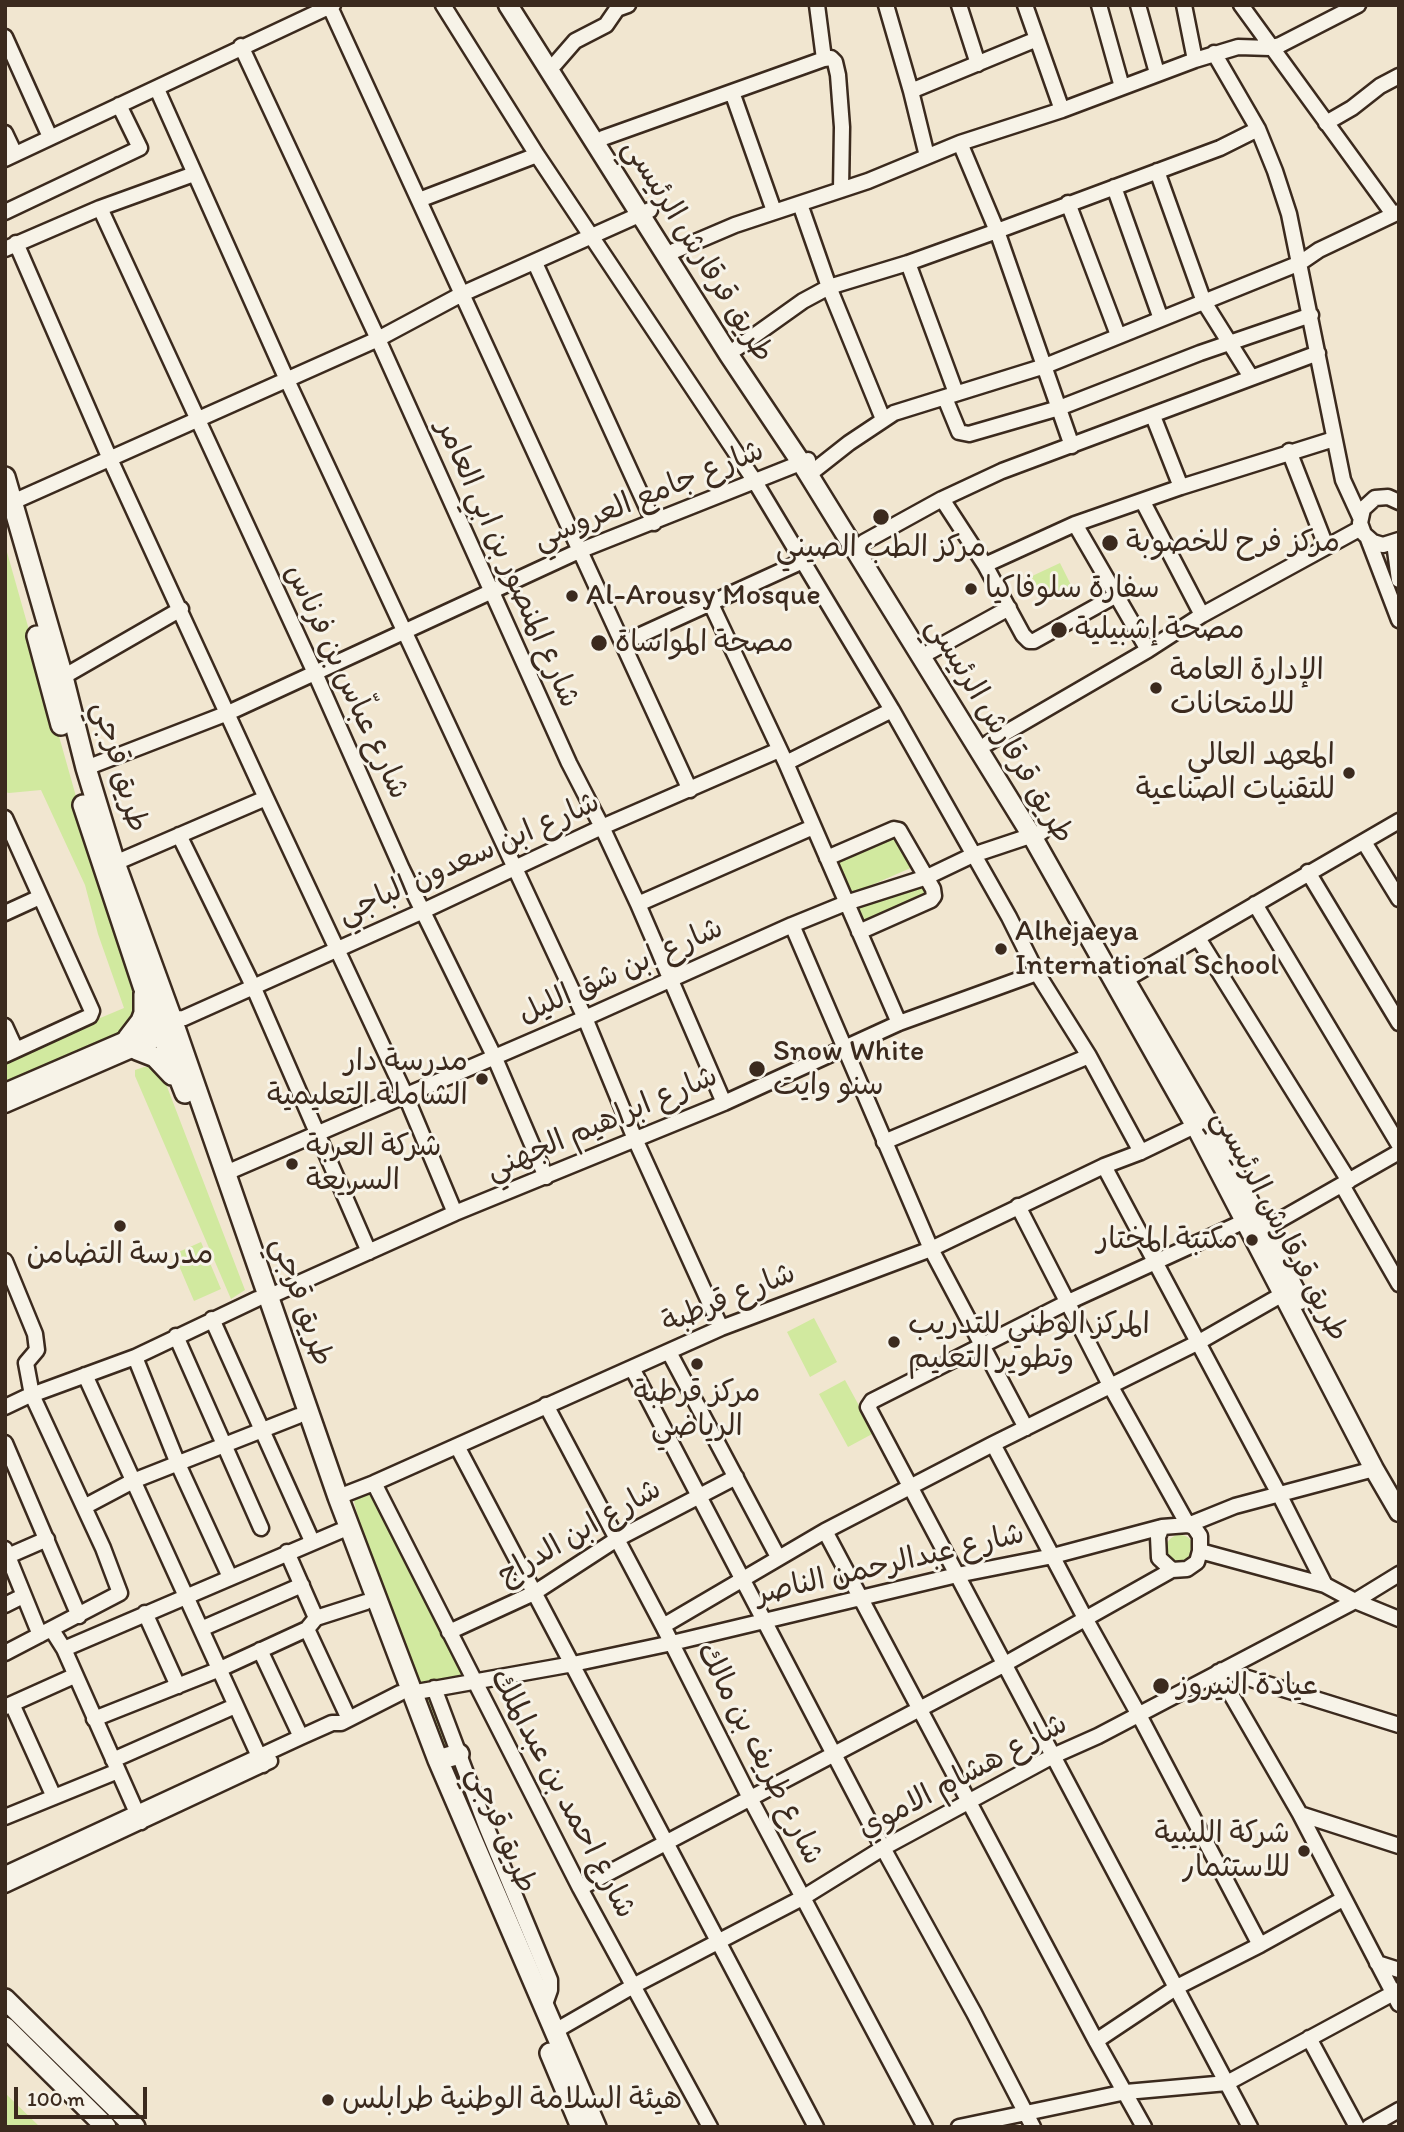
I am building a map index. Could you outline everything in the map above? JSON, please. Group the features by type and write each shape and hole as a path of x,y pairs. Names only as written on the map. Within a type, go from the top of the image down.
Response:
{"highway":[{"name":"طريق قرجي","path":"5,477 9,504 63,677 86,768 115,863 170,1026 226,1173 298,1416 366,1602 438,1760 596,2127"},
{"name":"طريق قرجي","path":"5,524 94,844 143,986 170,1026 184,1089 338,1497 406,1693 427,1763 580,2127"},
{"path":"143,986 144,1013 132,1044 160,1060 184,1089"},
{"path":"438,1760 459,1754"},
{"path":"5,1999 135,2127"},
{"path":"5,2027 106,2127"}],"main road":[{"name":"طريق قرقارش الرئيسي","path":"508,5 737,348 1125,980 1254,1228 1338,1376 1399,1493"},
{"name":"طريق قرقارش الرئيسي","path":"515,5 603,138 729,355 864,542 988,743 1201,1123"},
{"name":"طريق قرقارش الرئيسي","path":"1254,1228 1283,1294 1374,1469 1399,1511"}],"street":[{"path":"443,5 537,155 754,480 892,710 1009,917 1037,973 1088,1056 1141,1152"},
{"path":"555,64 575,41 606,25 617,9 628,5"},
{"path":"817,5 824,59"},
{"path":"886,5 927,156"},
{"path":"959,5 978,64"},
{"path":"1025,5 1062,110"},
{"path":"1099,5 1122,87"},
{"path":"1139,5 1157,73"},
{"path":"1184,5 1195,60"},
{"path":"1241,5 1270,48 1396,213"},
{"path":"674,251 735,225 841,190 960,143 1062,110 1213,53 1238,47 1270,48 1358,5"},
{"path":"5,133 10,156 331,6 690,790"},
{"path":"5,37 50,137"},
{"path":"911,91 1037,39"},
{"name":"شارع المنصور بن ابي العامر","path":"241,46 378,339 489,591 638,904 724,1103"},
{"path":"1213,53 1258,129 1286,204 1346,490 1399,620"},
{"path":"603,138 831,58 835,62 838,75 842,127 841,190"},
{"path":"1326,123 1399,76"},
{"path":"157,89 287,380 585,1018 635,1139 721,1328"},
{"path":"732,92 774,211"},
{"path":"5,212 140,148 120,105"},
{"path":"737,348 803,301 829,287 908,263 997,231 1220,148 1258,129"},
{"path":"960,143 997,231 1072,446"},
{"path":"419,200 537,155"},
{"path":"1157,171 1204,302 1251,377"},
{"path":"194,174 100,208 11,246 181,609 265,798 405,1094 455,1213"},
{"path":"1114,187 1161,319"},
{"path":"1068,203 1118,335"},
{"path":"800,204 829,287 883,419"},
{"name":"شارع عباّس بن فرناس","path":"100,208 315,673 402,869 494,1056 546,1177"},
{"path":"9,504 378,339 462,294 646,213"},
{"name":"شارع جامع العروسي","path":"86,768 228,713 579,551 654,523 754,480 809,464 901,410 1045,366 1300,262 1396,213"},
{"path":"535,263 654,523"},
{"path":"908,263 951,395 958,430 965,434 1059,408 1229,343 1311,315"},
{"path":"864,542 942,499 1002,471 1318,353"},
{"path":"1153,416 1181,487"},
{"path":"985,565 1075,524 1181,487 1334,439"},
{"path":"1289,452 1326,546"},
{"path":"1397,498 1375,498 1363,509 1363,528 1383,545 1396,541 1399,580"},
{"path":"942,499 985,565 1023,635 1031,641 1115,596"},
{"path":"1143,502 1202,615"},
{"path":"1075,524 1148,650"},
{"path":"988,743 1148,650 1202,615 1363,528"},
{"path":"623,643 803,561"},
{"path":"711,604 786,763 899,1023"},
{"path":"931,651 1009,608"},
{"path":"63,677 181,609"},
{"path":"786,763 892,710"},
{"name":"شارع ابن سعدون الباجي","path":"132,1044 602,827 779,750"},
{"path":"115,863 265,798"},
{"path":"5,818 92,1011 90,1016 10,1053 5,1026"},
{"path":"1125,980 1399,821"},
{"path":"638,904 813,827"},
{"path":"827,858 896,829 902,832 933,889 934,896 931,900 859,932"},
{"name":"شارع ابن شق الليل","path":"226,1173 585,1018 792,925 927,877 973,855 1037,834"},
{"path":"179,835 253,986 369,1252"},
{"path":"1364,842 1399,899"},
{"path":"1308,872 1399,1023"},
{"path":"5,913 40,897"},
{"path":"1255,904 1399,1145"},
{"path":"792,925 930,1249 1026,1428"},
{"path":"1198,938 1345,1183 1399,1284"},
{"name":"شارع ابراهيم الجهني","path":"6,1403 135,1357 212,1319 455,1213 724,1103 899,1023 1037,973"},
{"path":"5,1091 132,1044"},
{"path":"5,1105 132,1044"},
{"path":"884,1142 1088,1056"},
{"name":"شارع قرطبة","path":"338,1497 721,1328 930,1249 1201,1123"},
{"path":"1250,2127 868,1410 869,1404 1066,1303 1156,1262 1254,1228 1345,1183 1399,1152"},
{"path":"1104,1166 1325,1585"},
{"path":"580,1888 1005,1664 1172,1570 1192,1567 1200,1551 1200,1536 1188,1525 1111,1387 1018,1206"},
{"path":"5,1261 37,1341 37,1350 26,1363 32,1395 120,1593 5,1653"},
{"path":"663,1626 825,1531 1199,1342 1283,1294"},
{"path":"212,1319 312,1541"},
{"path":"176,1336 261,1528"},
{"path":"669,1352 778,1557"},
{"path":"135,1357 178,1464 230,1577"},
{"path":"632,1368 883,1848 1033,2127"},
{"path":"85,1375 260,1761"},
{"name":"شارع طريف بن مالك","path":"546,1405 925,2127"},
{"path":"84,1507 133,1481 298,1416"},
{"path":"5,1443 79,1616"},
{"path":"993,1444 1260,1945"},
{"path":"457,1446 816,2127"},
{"name":"شارع عبدالرحمن الناصر","path":"345,1721 406,1693 573,1664 671,1643 957,1575 1053,1556 1162,1527 1188,1525 1234,1506 1374,1469"},
{"name":"شارع ابن الدراج","path":"449,1632 534,1593 617,1539 736,1477"},
{"name":"شارع احمد بن عبدالملك","path":"374,1483 580,1888 710,2127"},
{"path":"1162,1527 1158,1537 1159,1558 1172,1570"},
{"path":"64,1649 340,1531"},
{"path":"825,1531 1144,2127"},
{"path":"47,1539 7,1553 23,1596 46,1632 64,1649 139,1818"},
{"path":"1200,1551 1325,1585 1399,1619"},
{"path":"287,1552 302,1585 311,1624 345,1721"},
{"name":"شارع هشام الاموي","path":"555,2031 635,1985 803,1897 883,1848 1054,1756 1139,1715 1355,1601 1399,1574"},
{"path":"201,1629 302,1585"},
{"path":"5,1605 23,1596"},
{"path":"94,1719 220,1669 311,1624 366,1602"},
{"path":"145,1613 178,1686"},
{"path":"260,1650 301,1737"},
{"path":"1220,1671 1399,1725"},
{"path":"959,2127 1126,2092 1227,2082 1309,2038 1397,1996 1220,1671"},
{"path":"54,1797 9,1705 74,1676"},
{"path":"434,1688 550,1980 550,1990 544,2007"},
{"path":"5,1817 54,1797 235,1706"},
{"path":"260,1761 301,1737 332,1723 345,1721"},
{"path":"5,1885 260,1761 335,1731 345,1721"},
{"path":"1300,1814 1399,1846"},
{"path":"5,1874 139,1818"},
{"path":"1096,2041 1177,1987 1343,1899"},
{"path":"1377,1963 1399,1970"},
{"path":"1309,2038 1357,2127"},
{"path":"1369,2127 1399,2110"}],"green space":[{"path":"5,545 77,800 140,1002 132,1021 123,1033 5,1084 5,1058 124,1008 98,934 85,885 41,790 5,792"},
{"path":"1060,563 1073,589 1042,603 1030,577"},
{"path":"893,833 913,867 844,897 834,862"},
{"path":"921,880 929,895 862,925 856,909"},
{"path":"154,1067 161,1071 245,1290 231,1299 135,1076 135,1070"},
{"path":"201,1242 221,1289 194,1301 174,1254"},
{"path":"814,1318 837,1362 810,1377 787,1332"},
{"path":"845,1380 874,1433 848,1447 819,1394"},
{"path":"368,1490 469,1688 445,1693 465,1748 444,1752 358,1518 354,1501 362,1491"},
{"path":"1180,1535 1190,1539 1194,1549 1190,1559 1180,1563 1170,1559 1166,1549 1170,1539"},
{"path":"5,2093 40,2127 5,2127"}],"place":[{"name":"مركز الطب الصيني","path":"881,517"},
{"name":"مركز فرح للخصوبة","path":"1110,543"},
{"name":"سفارة سلوفاكيا","path":"971,589"},
{"name":"Al-Arousy Mosque","path":"572,596"},
{"name":"مصحة إشبيلية","path":"1059,630"},
{"name":"مصحة المواساة","path":"599,643"},
{"name":"الإدارة العامة للامتحانات","path":"1156,688"},
{"name":"المعهد العالي للتقنيات الصناعية","path":"1349,773"},
{"name":"Alhejaeya International School","path":"1001,949"},
{"name":"Snow White سنو وايت","path":"757,1069"},
{"name":"مدرسة دار الشاملة التعليمية","path":"482,1079"},
{"name":"شركة العربة السريعة","path":"292,1164"},
{"name":"مدرسة التضامن","path":"120,1226"},
{"name":"مكتبة المختار","path":"1252,1240"},
{"name":"المركز الوطني للتدريب وتطوير التعليم","path":"894,1342"},
{"name":"مركز قرطبة الرياضي","path":"697,1364"},
{"name":"عيادة النيروز","path":"1161,1686"},
{"name":"شركة الليبية للاستثمار","path":"1304,1851"},
{"name":"هيئة السلامة الوطنية طرابلس","path":"328,2100"}]}
